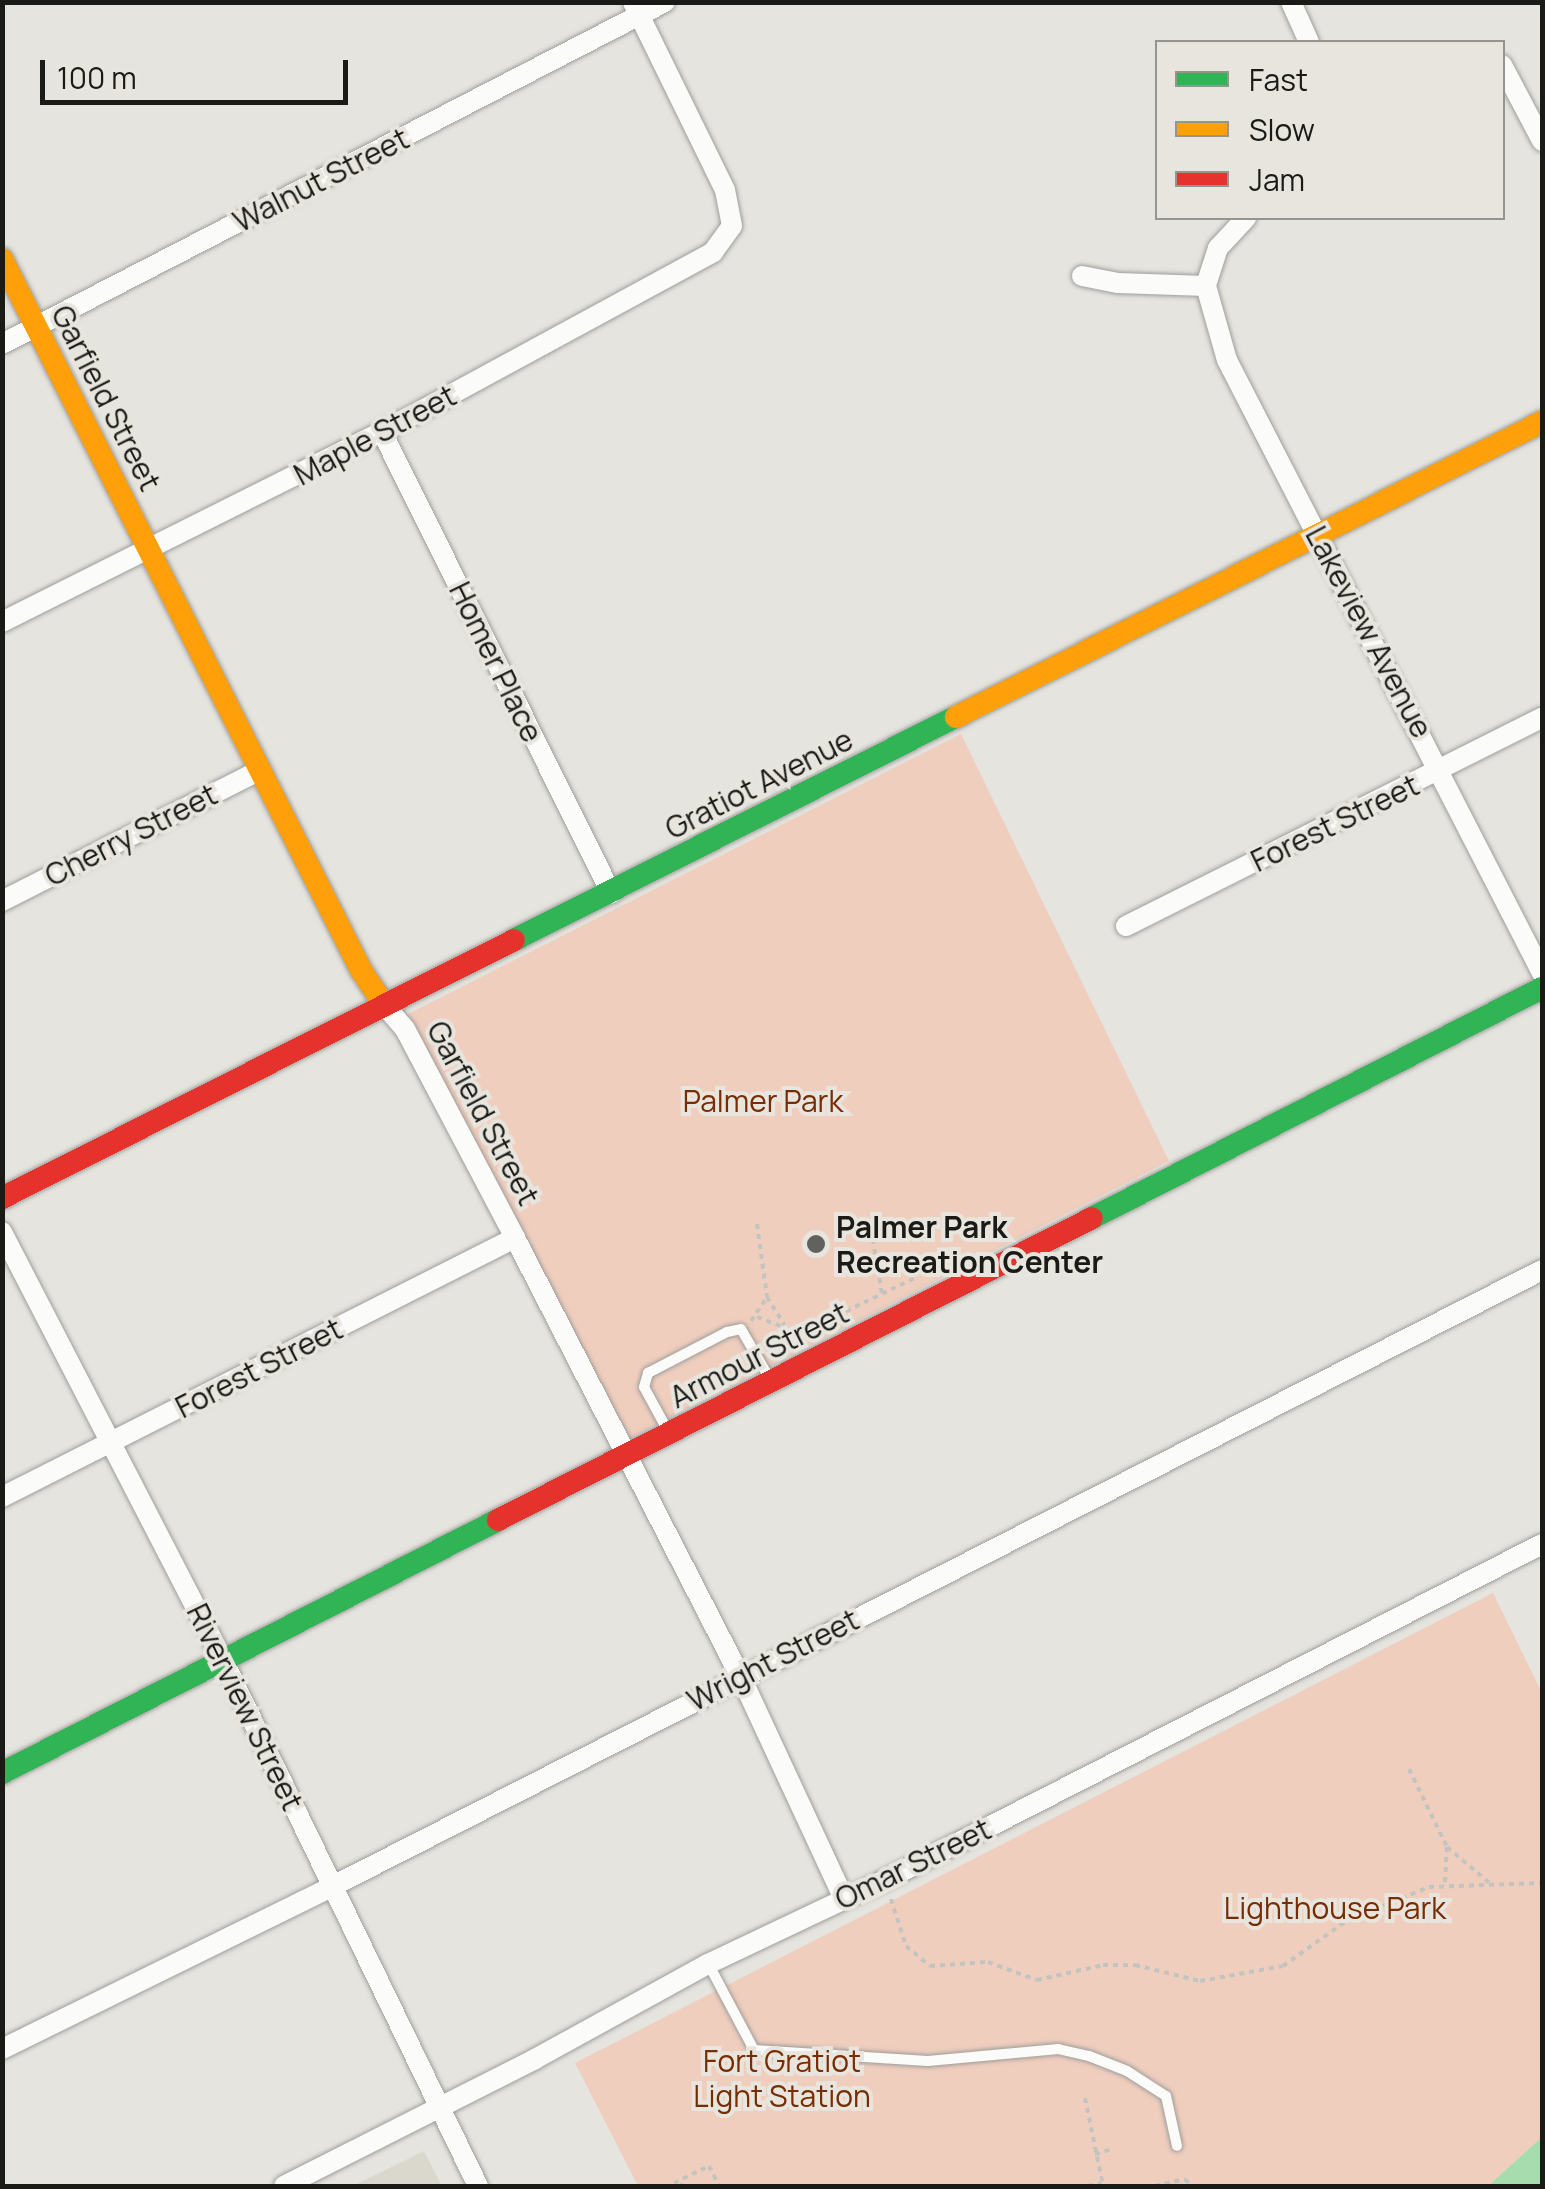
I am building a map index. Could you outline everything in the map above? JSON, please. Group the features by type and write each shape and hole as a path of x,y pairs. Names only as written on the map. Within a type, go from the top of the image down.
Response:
{"street":[{"name":"Walnut Street","path":"2,344 637,9 664,2"},
{"path":"1291,2 1308,40"},
{"name":"Maple Street","path":"2,622 382,432 714,252 732,226 725,190 637,9"},
{"path":"1505,72 1542,141"},
{"path":"1082,276 1118,283 1206,286 1218,248 1244,220"},
{"name":"Garfield Street","path":"2,258 360,970 405,1029 741,1677 844,1897"},
{"name":"Lakeview Avenue","path":"1206,286 1226,360 1442,770 1542,974"},
{"name":"Gratiot Avenue","path":"2,1198 1542,422"},
{"name":"Homer Place","path":"382,432 611,892"},
{"name":"Forest Street","path":"1126,926 1542,718"},
{"name":"Cherry Street","path":"2,900 260,770"},
{"name":"Armour Street","path":"2,1773 1542,988"},
{"name":"Riverview Street","path":"2,1232 223,1660 437,2109 478,2186"},
{"name":"Forest Street","path":"2,1497 515,1238"},
{"name":"Wright Street","path":"2,2049 333,1886 1542,1270"},
{"name":"Omar Street","path":"284,2186 708,1964 883,1881 1542,1544"}],"lane":[{"path":"670,1435 644,1387 648,1373 741,1329 772,1382"},
{"path":"708,1964 754,2050 928,2061 1058,2050 1074,2053 1127,2071 1166,2096 1178,2146"}],"path":[{"path":"757,1224 768,1297 792,1338 915,1278"},
{"path":"871,1229 882,1294"},
{"path":"741,1329 757,1318 768,1297"},
{"path":"757,1318 786,1328"},
{"path":"1410,1769 1448,1847 1492,1885"},
{"path":"1444,1884 1448,1847"},
{"path":"883,1881 906,1946 930,1966 988,1962 1037,1980 1103,1965 1135,1965 1200,1981 1270,1969 1294,1960 1346,1921 1444,1884 1542,1883"},
{"path":"1085,2098 1103,2185 1088,2186"},
{"path":"1094,2154 1109,2150"},
{"path":"684,2186 674,2183 709,2166 718,2186"},
{"path":"1155,2186 1185,2179 1192,2186"}],"shaded area":[{"path":"1542,2137 1542,2186 1488,2186"},
{"path":"424,2151 442,2186 358,2186 357,2184"}],"green space":[{"name":"Palmer Park","path":"961,734 1169,1161 622,1442 408,1014"},
{"name":"Lighthouse Park","path":"1493,1593 1542,1693 1542,2137 1488,2186 638,2186 575,2063"}],"traffic: fast":[{"path":"514,940 956,717"},
{"path":"1092,1218 1542,988"},
{"path":"2,1773 498,1520"}],"traffic: slow":[{"path":"2,259 361,970 385,1006"},
{"path":"956,717 1542,422"}],"traffic: jam":[{"path":"2,1198 514,940"},
{"path":"498,1520 1092,1218"}],"place":[{"name":"Palmer Park Recreation Center","path":"816,1244"}],"park label":[{"name":"Fort Gratiot Light Station","path":"782,2078"}]}
